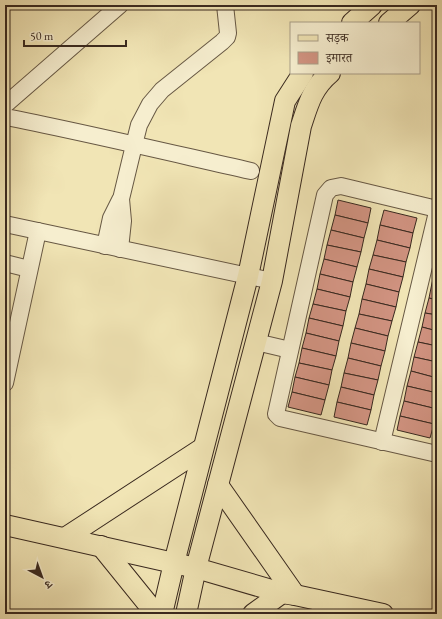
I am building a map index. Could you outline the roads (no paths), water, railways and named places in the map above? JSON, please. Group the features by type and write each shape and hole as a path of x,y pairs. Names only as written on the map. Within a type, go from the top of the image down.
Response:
{"main road":[{"path":"353,22 372,5"},
{"path":"390,22 410,5"},
{"path":"162,614 248,276 285,101 302,74"},
{"path":"186,614 196,568 272,280 301,126 309,101 322,80 329,74"},
{"path":"65,538 204,448"},
{"path":"218,484 289,594"},
{"path":"5,525 196,568 289,594 382,614"},
{"path":"101,546 156,614"},
{"path":"253,614 289,594"}],"street":[{"path":"8,111 120,5"},
{"path":"112,247 122,220 121,199 139,126 150,104 162,90 227,37 228,33 225,5"},
{"path":"8,111 77,131 250,171"},
{"path":"437,209 341,186 331,188 325,196 276,414 280,418 437,454"},
{"path":"382,442 437,212"},
{"path":"5,224 272,280"},
{"path":"5,383 38,231"},
{"path":"5,263 30,269"},
{"path":"256,342 290,350"}]}
